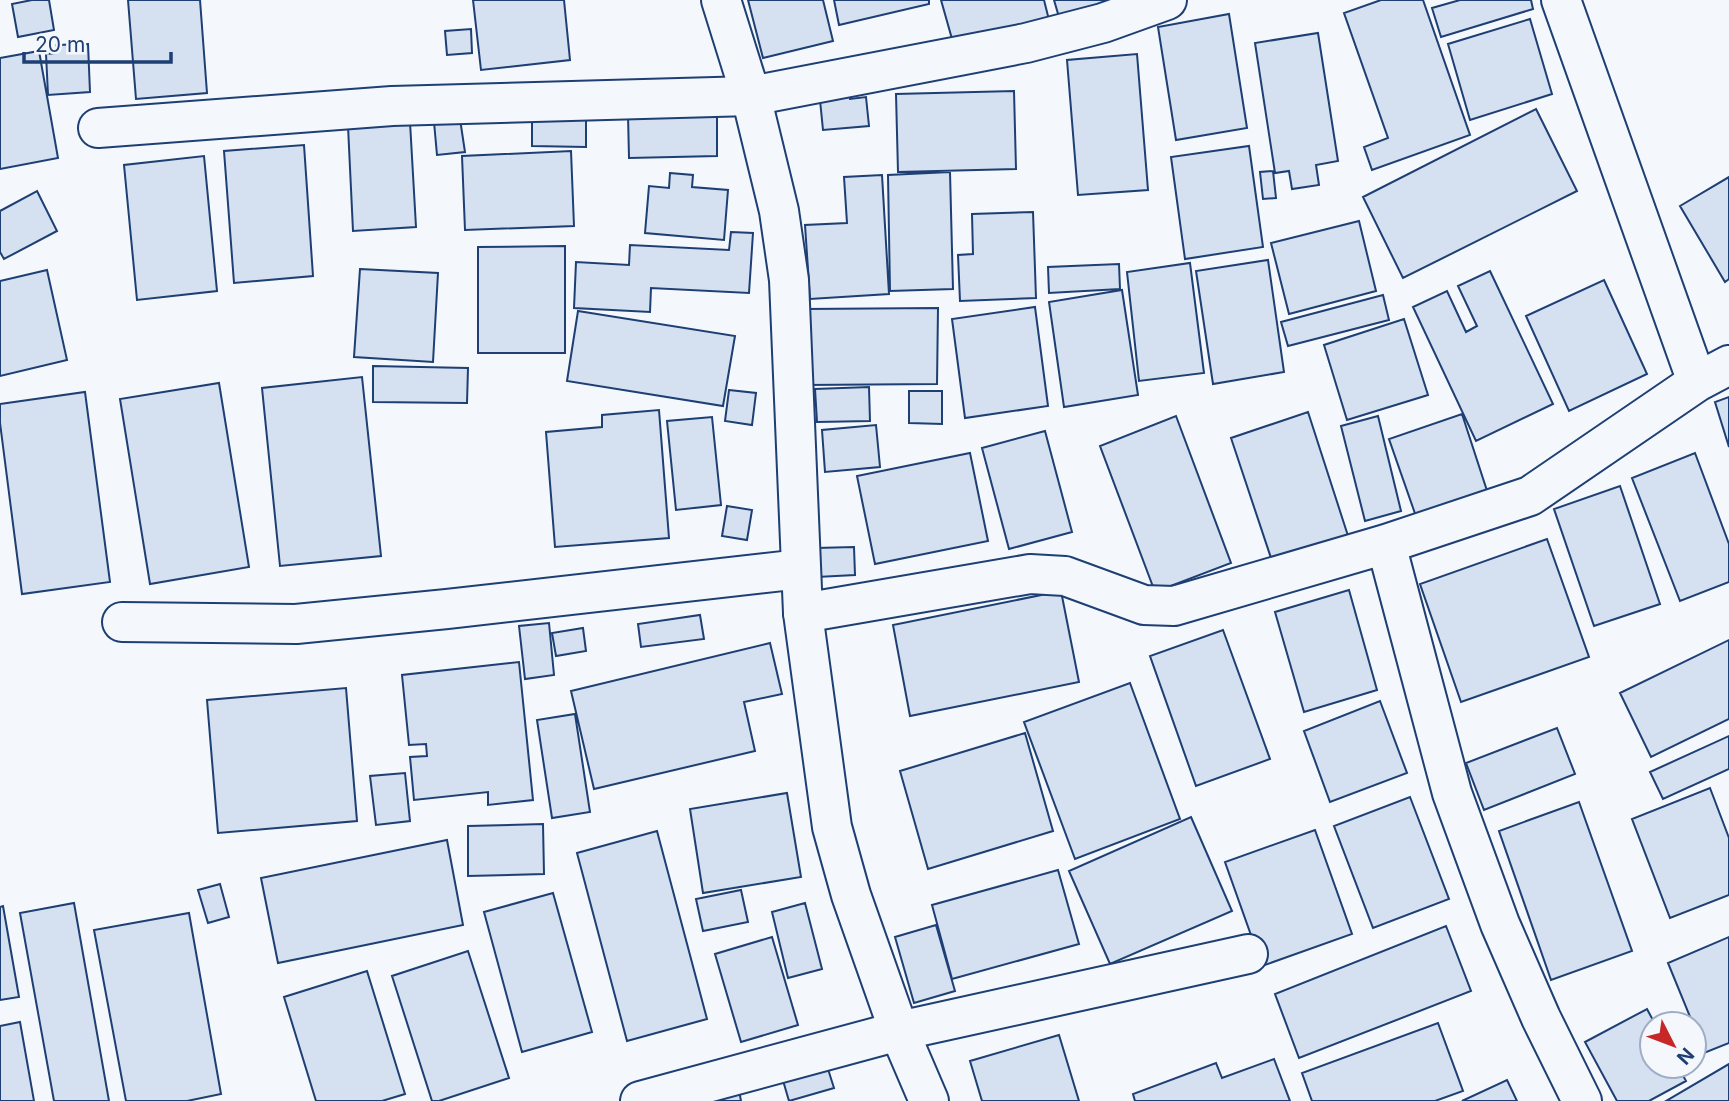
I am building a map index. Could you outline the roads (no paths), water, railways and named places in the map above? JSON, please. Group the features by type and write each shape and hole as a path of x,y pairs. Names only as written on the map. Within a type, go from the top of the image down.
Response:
{"street":[{"path":"722,0 751,96 779,211 789,280 803,613 832,827 851,895 899,1031 929,1101"},
{"path":"98,128 391,106 751,96 1026,43 1103,23 1167,0"},
{"path":"803,613 1030,573 1065,576 1144,605 1174,606 1386,544 1530,496 1713,374 1561,0"},
{"path":"1386,544 1452,793 1500,924 1541,1018 1582,1101"},
{"path":"121,622 296,624 801,569"},
{"path":"640,1101 899,1031 1248,954"}]}
